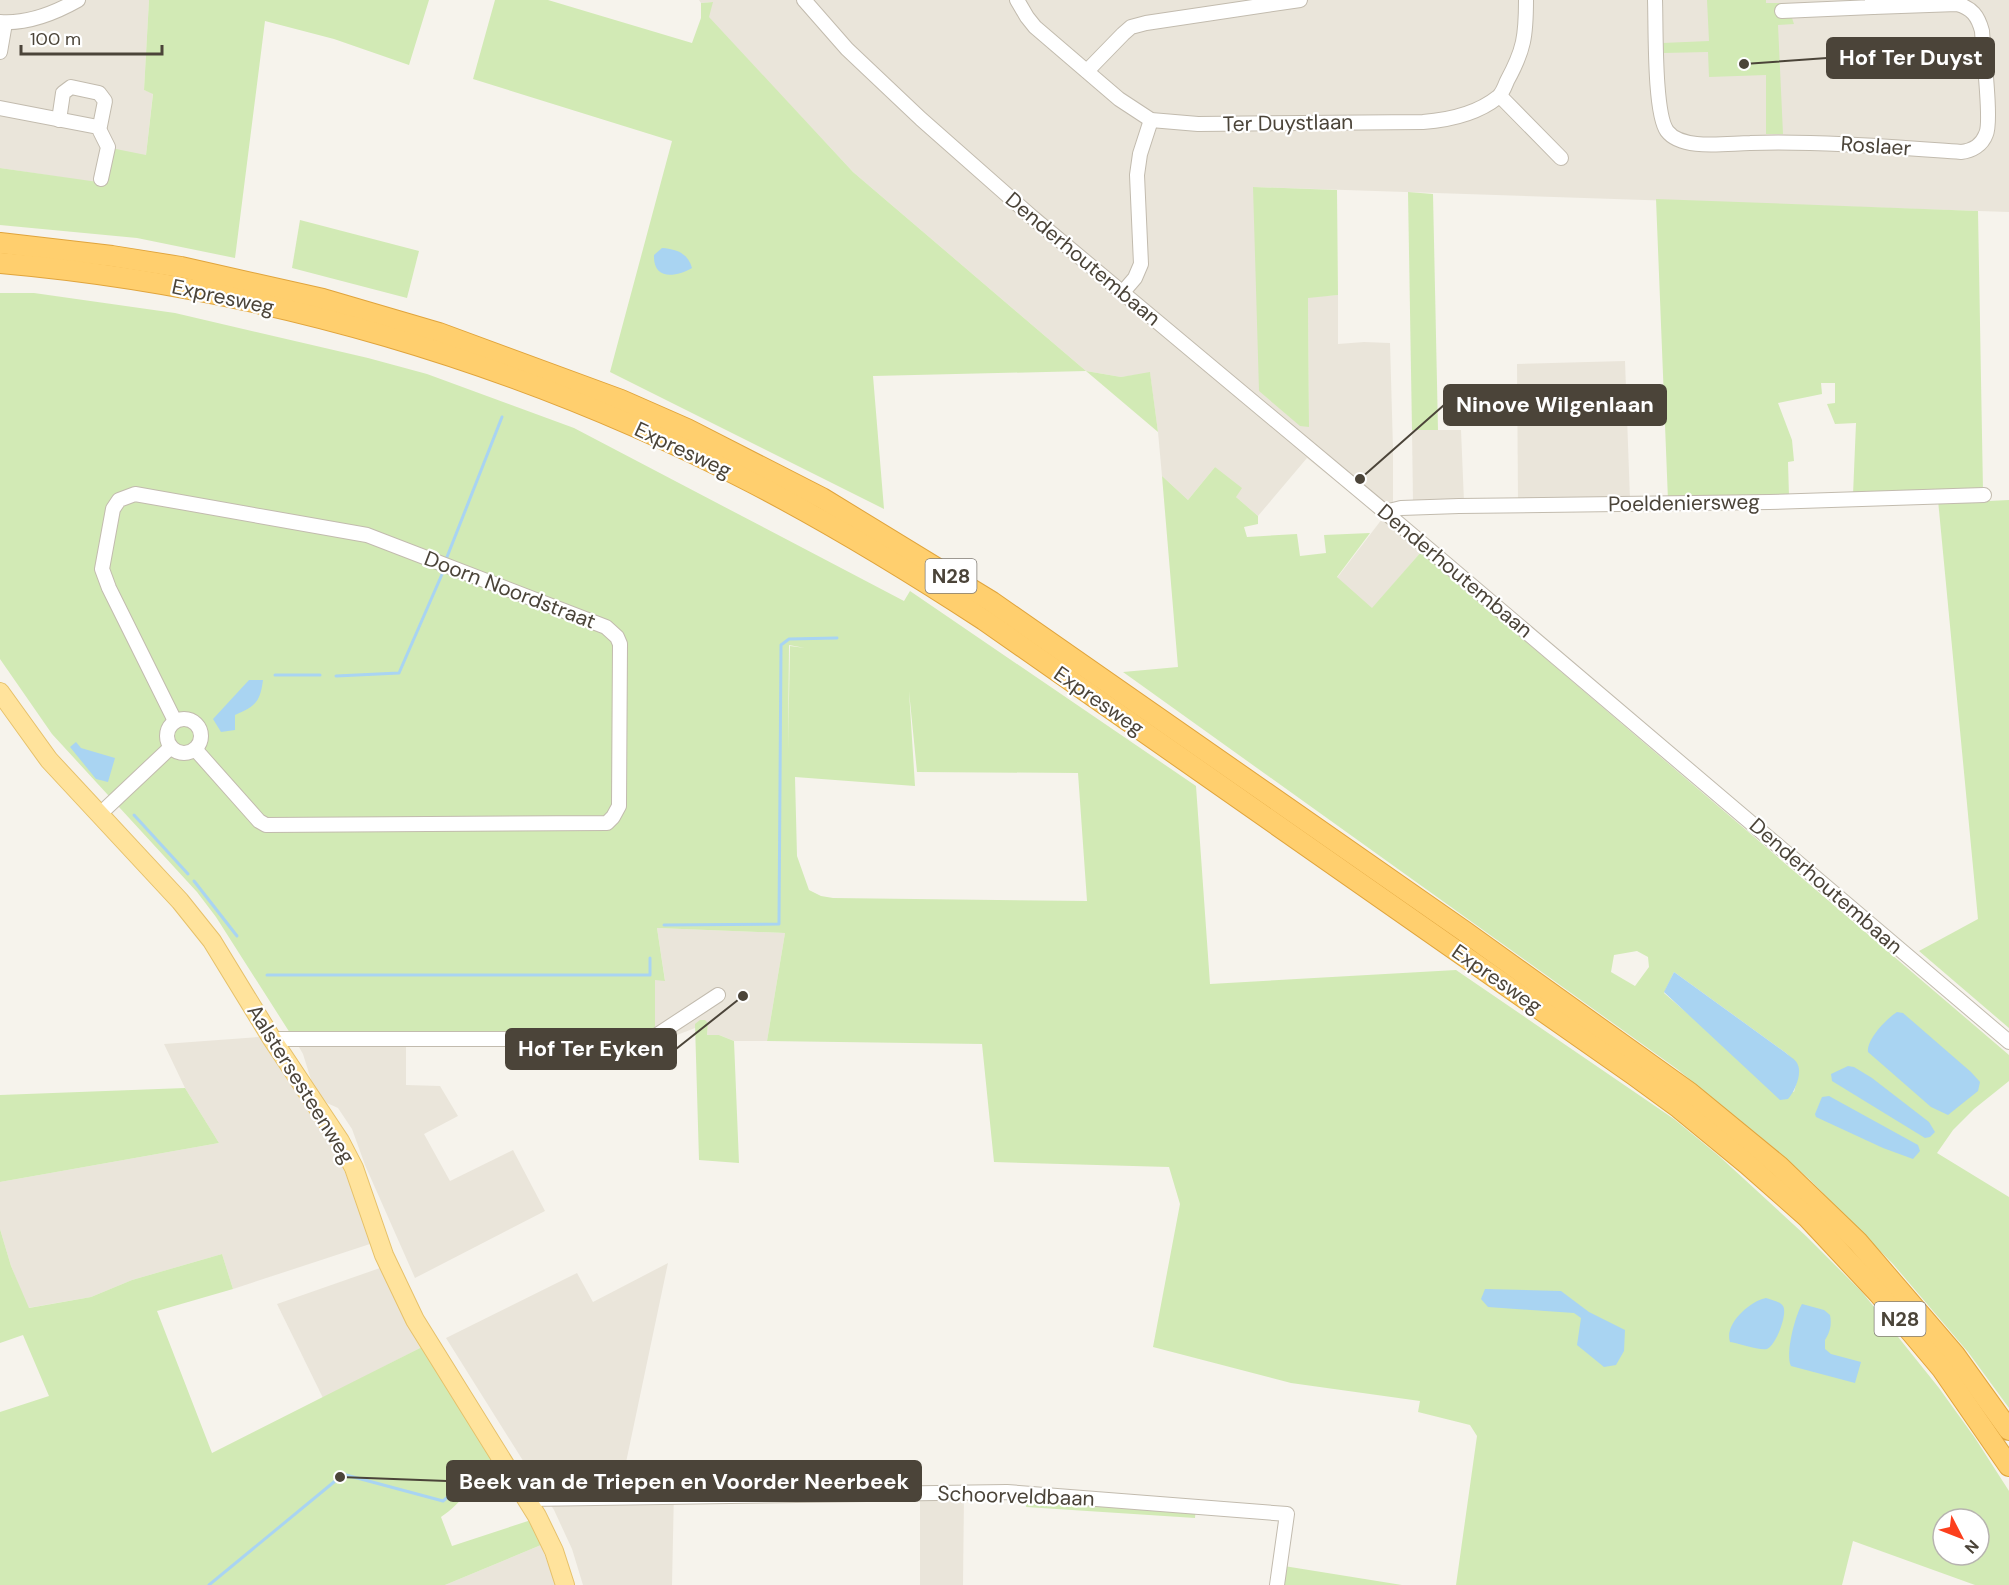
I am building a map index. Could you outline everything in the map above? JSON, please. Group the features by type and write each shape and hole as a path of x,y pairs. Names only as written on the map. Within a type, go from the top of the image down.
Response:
{"highway":[{"name":"Expresweg","path":"0,243 181,267 323,299 439,333 621,400 697,434 832,503 992,602 1464,931 1690,1093 1779,1166 1858,1242 1956,1355 2009,1430"},
{"name":"Expresweg","path":"0,263 110,276 222,296 316,317 435,351 555,394 672,444 750,482 904,568 984,620 1679,1108 1807,1217 1845,1257 1942,1369 2009,1466"}],"main road":[{"name":"Aalstersesteenweg","path":"0,692 50,760 180,901 212,941 272,1039 340,1141 354,1168 384,1255 416,1320 528,1499 554,1551 565,1585"}],"street":[{"path":"0,52 3,22 25,20 62,9 78,0"},
{"name":"Denderhoutembaan","path":"804,0 847,49 921,119 1032,217 1385,512 2009,1042"},
{"name":"Ter Duystlaan","path":"1017,0 1035,27 1119,99 1151,120 1198,124 1423,122 1447,120 1465,115 1500,96"},
{"path":"1087,71 1131,27 1300,0"},
{"path":"1526,0 1522,51 1500,96 1561,158"},
{"name":"Roslaer","path":"1655,0 1659,112 1666,130 1674,139 1694,144 1815,142 1961,152 1974,149 1982,142 1988,128 1982,31 1978,17 1965,6 1873,3 1782,11"},
{"path":"59,120 63,93 71,87 99,93 105,101 98,127"},
{"path":"0,108 98,127"},
{"path":"1123,292 1135,278 1141,264 1137,175 1140,154 1151,120"},
{"path":"98,127 108,147 101,179"},
{"name":"Doorn Noordstraat","path":"176,721 109,588 102,569 113,508 119,500 135,494 367,535 606,627 617,637 620,644 619,806 607,823 266,825 259,821 195,749"},
{"name":"Poeldeniersweg","path":"1385,512 1401,508 1459,506 1769,502 1984,495"},
{"path":"190,720 199,728 201,738 195,749 183,753 171,747 167,731 176,721 190,720"},
{"path":"100,814 171,747"},
{"path":"272,1039 651,1039 718,995"},
{"name":"Schoorveldbaan","path":"528,1499 1007,1492 1287,1514 1277,1585"}],"shaded area":[{"path":"0,0 149,0 144,90 153,93 146,155 106,184 0,168"},
{"path":"699,0 2009,0 2009,212 1253,187 1309,427 1308,297 1338,295 1338,344 1390,343 1393,449 1393,504 1390,504 1379,516 1307,458 1258,516 1236,497 1215,467 1188,500 1162,476 1150,373 1121,377 1086,371 853,172 708,17 712,2 701,3"},
{"path":"1625,361 1630,500 1518,502 1517,364"},
{"path":"1412,430 1461,430 1464,502 1413,503"},
{"path":"1382,519 1421,552 1372,609 1337,578"},
{"path":"657,928 785,933 767,1041 734,1041 719,1035 707,1035 708,1023 651,1045 655,1028 655,980 665,980"},
{"path":"259,1037 339,1157 373,1243 233,1289 222,1254 132,1280 91,1297 28,1308 11,1266 0,1229 0,1182 219,1143 185,1088 164,1044"},
{"path":"296,1042 406,1043 406,1085 440,1086 458,1116 424,1134 450,1181 513,1150 545,1211 415,1278 365,1165 352,1129 338,1108 327,1103 313,1086 303,1054"},
{"path":"668,1263 620,1491 674,1490 672,1585 583,1585 572,1549 554,1510 446,1338 577,1273 593,1302"},
{"path":"380,1268 422,1347 323,1398 277,1304"},
{"path":"964,1495 963,1585 920,1585 920,1497"},
{"path":"541,1545 556,1585 445,1585"}],"green space":[{"path":"149,0 429,0 409,65 334,39 265,21 235,258 137,238 0,225 0,168 105,183 111,148 146,155 153,94 144,90"},
{"path":"495,0 548,0 692,43 701,18 701,3 713,2 709,17 853,172 1086,371 873,376 884,509 610,372 672,141 473,79"},
{"path":"1707,0 1766,0 1766,3 1781,3 1782,13 1791,15 1794,24 1778,25 1783,134 1766,134 1766,75 1709,77 1708,52 1663,53 1662,43 1709,41"},
{"path":"1253,187 1337,190 1338,295 1308,298 1309,427 1300,426 1259,391"},
{"path":"1408,192 1433,194 1438,430 1412,430"},
{"path":"1656,199 1978,211 1983,491 1853,495 1856,423 1835,424 1827,404 1835,403 1835,383 1821,383 1822,394 1778,403 1792,440 1794,461 1788,462 1789,496 1668,500"},
{"path":"300,220 419,251 407,298 292,268"},
{"path":"0,293 34,293 175,313 368,358 427,374 574,428 904,601 910,591 1196,786 1210,984 1456,970 1674,1119 1719,1156 1806,1236 1862,1292 1939,1388 1975,1438 2009,1491 2009,1585 1975,1585 1853,1541 1842,1585 1456,1585 1477,1436 1470,1425 1418,1412 1420,1401 1291,1383 1153,1347 1180,1204 1169,1167 994,1162 982,1044 767,1041 785,933 657,928 665,981 655,980 655,1029 647,1034 290,1033 216,917 197,892 52,734 0,659","holes":["789,645 805,648 790,646 788,750","909,691 917,772 1078,773 1087,901 833,898 821,896 809,890 797,856 795,777 915,786"]},
{"path":"1086,371 1121,377 1150,372 1158,432"},
{"path":"1215,467 1242,488 1236,497 1258,516 1258,524 1244,527 1247,537 1297,534 1300,556 1326,553 1324,535 1370,533 1337,577 1372,608 1421,552 2009,1055 2009,1081 1974,1109 1953,1130 1937,1153 2009,1197 2009,1408 1968,1352 1893,1264 1809,1179 1773,1147 1677,1069 1123,672 1178,667 1162,476 1188,500","holes":["1637,951 1648,957 1649,967 1635,986 1611,972 1614,955","1674,972 1786,1053 1795,1063 1798,1071 1794,1092 1687,1013 1664,993"]},
{"path":"1938,500 1969,502 2009,500 2009,1028 1919,951 1978,919"},
{"path":"700,1020 708,1023 707,1035 719,1035 734,1041 739,1163 699,1160 695,1024"},
{"path":"185,1088 219,1143 0,1182 0,1095"},
{"path":"0,1229 11,1266 29,1308 91,1297 132,1280 222,1254 233,1289 157,1311 212,1453 422,1347 498,1469 482,1480 441,1517 452,1546 531,1520 541,1545 445,1585 0,1585 0,1412 49,1396 23,1335 0,1343"},
{"path":"1027,1497 1196,1507 1195,1518 1026,1507"},
{"path":"1284,1566 1402,1585 1281,1585"}],"water":[{"path":"662,248 672,249 684,255 692,268 673,275 661,273 657,269 654,255"},
{"path":"249,680 263,680 258,699 252,706 235,715 235,730 221,732 213,719"},
{"path":"76,742 81,748 115,758 108,782 96,779 70,747"},
{"path":"1674,972 1795,1060 1799,1067 1799,1077 1788,1099 1780,1100 1664,992"},
{"path":"1897,1012 1903,1013 1980,1082 1978,1091 1948,1115 1931,1107 1868,1052 1874,1036 1883,1024"},
{"path":"1848,1066 1872,1078 1929,1122 1935,1132 1925,1138 1832,1081 1831,1074"},
{"path":"1829,1096 1918,1145 1920,1151 1913,1159 1883,1148 1816,1117 1815,1114 1822,1097"},
{"path":"1485,1289 1561,1291 1589,1312 1625,1330 1624,1351 1616,1365 1604,1367 1577,1345 1581,1318 1574,1313 1488,1307 1481,1299"},
{"path":"1766,1298 1780,1303 1784,1310 1780,1329 1774,1342 1767,1349 1759,1349 1730,1342 1731,1328 1740,1314 1746,1308"},
{"path":"1802,1304 1824,1310 1830,1315 1831,1325 1825,1340 1825,1349 1831,1354 1861,1362 1855,1383 1791,1366 1789,1353 1792,1335"}],"waterway":[{"path":"447,557 502,417"},
{"path":"336,676 399,673 443,572"},
{"path":"664,925 779,924 781,645 789,639 837,638"},
{"path":"275,675 320,675"},
{"path":"134,815 188,874"},
{"path":"194,881 237,936"},
{"path":"267,975 650,975 650,958"},
{"path":"209,1585 340,1477 346,1475 443,1501 491,1461"}],"place":[{"name":"Hof Ter Duyst","path":"1744,64"},
{"name":"Ninove Wilgenlaan","path":"1360,479"},
{"name":"Hof Ter Eyken","path":"743,996"},
{"name":"Beek van de Triepen en Voorder Neerbeek","path":"340,1477"}]}
